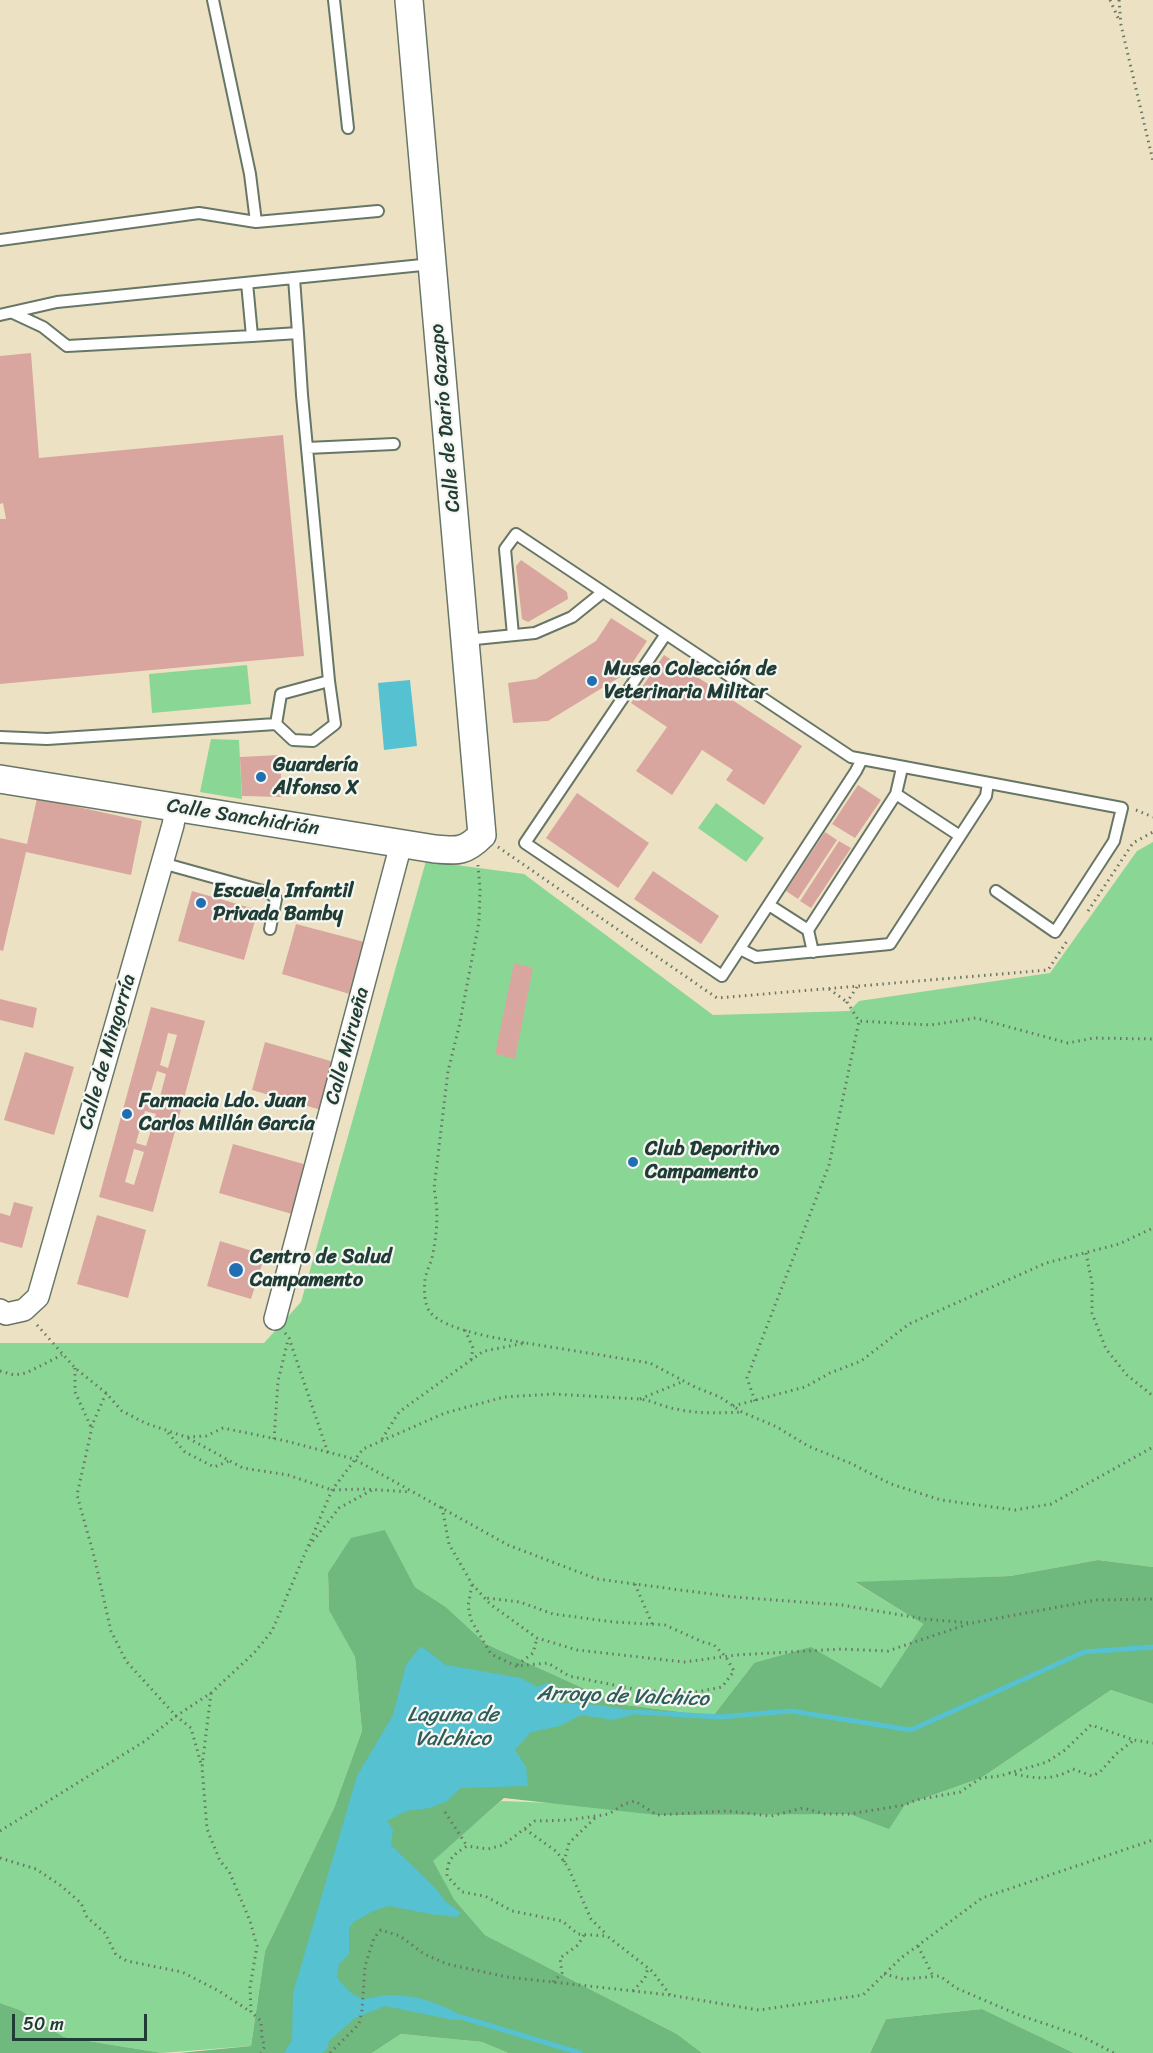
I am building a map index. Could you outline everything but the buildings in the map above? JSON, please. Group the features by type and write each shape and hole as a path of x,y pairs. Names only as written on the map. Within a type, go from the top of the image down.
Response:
{"street":[{"name":"Calle de Darío Gazapo","path":"409,0 482,836"},
{"name":"Calle Sanchidrián","path":"0,779 401,844 457,851 470,847 482,836"},
{"name":"Calle de Mingorría","path":"31,1303 162,863 176,808"},
{"name":"Calle Mirueña","path":"275,1319 401,844"},
{"path":"0,1310 6,1314 31,1303"}],"lane":[{"path":"213,0 250,174 256,222"},
{"path":"334,0 348,128"},
{"path":"0,240 199,213 256,222 378,211"},
{"path":"0,315 57,302 432,264"},
{"path":"0,737 47,739 276,724 293,740 313,741 334,724 307,448 294,278"},
{"path":"247,283 252,336"},
{"path":"12,313 43,327 67,346 298,333"},
{"path":"307,448 394,444"},
{"path":"513,635 505,549 516,534 851,757 1122,808 1114,841 1055,932 996,891"},
{"path":"465,640 536,633 573,617 603,592"},
{"path":"666,634 525,843 722,976 862,759"},
{"path":"276,724 281,694 329,681"},
{"path":"808,930 896,794 902,768"},
{"path":"740,949 756,957 890,944 986,796 988,783"},
{"path":"896,794 960,836"},
{"path":"162,863 270,893 276,899 270,929"},
{"path":"769,905 808,930 813,952"}],"path":[{"path":"1110,0 1121,25"},
{"path":"1119,0 1121,25 1153,161"},
{"path":"1136,810 1153,817"},
{"path":"847,1002 857,987"},
{"path":"755,1401 747,1378 829,1165 859,1021 847,1002 829,989"},
{"path":"859,1021 931,1024 976,1018 1068,1043 1094,1038 1153,1039"},
{"path":"733,1406 805,1388 830,1373 861,1361 909,1324 1046,1263 1119,1244 1153,1228"},
{"path":"1086,1252 1092,1283 1092,1313 1106,1349 1127,1375 1153,1396"},
{"path":"31,1303 62,1355 122,1411 186,1437 243,1467 288,1475 332,1490 374,1489 414,1492"},
{"path":"465,1329 473,1348 471,1360"},
{"path":"274,1438 278,1381 289,1338 328,1454"},
{"path":"381,1440 399,1412 484,1351 526,1343 650,1363 720,1397 742,1412 777,1427 808,1446 850,1463 891,1484 941,1500 1015,1510 1051,1504 1153,1447"},
{"path":"0,1371 14,1375 26,1372 62,1355"},
{"path":"75,1368 75,1392 92,1428"},
{"path":"639,1400 684,1381"},
{"path":"106,1394 92,1428 77,1495 111,1631 126,1661 176,1716 191,1728 202,1767 207,1830 220,1861 229,1871 250,1921 257,1946 250,1987 251,2012"},
{"path":"0,1831 145,1741 176,1716 211,1693 254,1653 272,1631 332,1490 363,1449 445,1413 504,1397 554,1394 648,1400 675,1409 709,1414 742,1412"},
{"path":"186,1437 206,1436 223,1428 274,1438 354,1460 508,1545 597,1579 734,1597 842,1605 924,1619 972,1623"},
{"path":"167,1431 185,1452 214,1467 230,1461"},
{"path":"306,1550 339,1508 374,1489"},
{"path":"442,1507 449,1544 472,1584 484,1598 514,1623 537,1638 577,1650 620,1656 684,1662 842,1649 888,1651 972,1623 1096,1600 1153,1599"},
{"path":"472,1584 468,1606 471,1620 491,1654 516,1666 548,1663 569,1676 634,1689 691,1693 722,1687 734,1671 726,1657 714,1645 665,1625 614,1622 553,1614 520,1602 484,1598"},
{"path":"635,1584 652,1624"},
{"path":"516,1666 533,1653 537,1638"},
{"path":"202,1767 211,1693"},
{"path":"607,1936 578,1934 562,1921 512,1911 485,1896 462,1892 447,1876 447,1863 467,1846 488,1849 503,1845 535,1821 568,1820 609,1814 624,1804 635,1801 657,1815 727,1810 771,1816 802,1808 825,1814 849,1814 905,1805 916,1800 960,1792 981,1778 1047,1762 1065,1750 1090,1725 1134,1740 1153,1743"},
{"path":"1009,1773 1038,1779 1060,1776 1073,1769 1092,1776 1100,1772 1116,1754 1134,1740"},
{"path":"445,1812 467,1846"},
{"path":"564,1862 569,1843 598,1816"},
{"path":"525,1829 557,1852 591,1919 607,1936 648,1968 670,1995"},
{"path":"330,2053 359,2024 365,1965 374,1938 381,1930 400,1936 424,1954 447,1964 507,1977 670,1995 759,2010 863,1995 918,1946 982,1898 1153,1840"},
{"path":"0,1858 36,1869 60,1885 81,1903 87,1917 105,1933 116,1954 127,1961 182,1972 219,1991 251,2012 261,2021 265,2046 261,2053"},
{"path":"553,1982 562,1973 560,1958 579,1945 585,1934"},
{"path":"918,1946 933,1977"},
{"path":"633,1991 645,1978 648,1968"},
{"path":"884,1974 903,1979 940,1976 956,1988 1081,2036 1114,2053"}],"green space":[{"path":"247,665 251,704 152,713 149,674"},
{"path":"211,739 239,740 242,799 200,792"},
{"path":"716,803 764,838 746,862 698,828"},
{"path":"1153,842 1153,1567 1098,1560 1010,1576 856,1583 923,1624 881,1689 754,1663 713,1716 618,1704 486,1644 446,1607 415,1587 385,1530 328,1573 329,1609 355,1657 362,1731 334,1808 265,1951 251,2046 162,2053 64,2037 20,2010 0,2003 0,1343 264,1343 301,1302 426,861 524,874 713,1015 849,1011 859,1001 1050,973 1137,851"},
{"path":"385,1530 415,1587 446,1607 486,1644 618,1704 713,1716 754,1663 811,1647 881,1688 923,1624 855,1582 1010,1576 1098,1560 1153,1567 1153,1704 1111,1690 981,1778 905,1805 889,1829 849,1814 657,1815 504,1798 433,1861 454,1899 485,1935 677,2034 702,2053 508,2053 482,2042 401,2034 372,2053 179,2053 251,2046 265,1951 334,1808 362,1731 355,1657 329,1610 328,1573 351,1538"},
{"path":"1111,1690 1153,1704 1153,2053 1074,2053 982,2009 886,2019 870,2053 702,2053 677,2034 485,1935 454,1899 432,1861 501,1801 849,1814 889,1828 905,1805 981,1778"},
{"path":"0,2003 20,2010 64,2037 162,2053 0,2053"},
{"path":"982,2009 1074,2053 870,2053 886,2019"},
{"path":"401,2034 482,2042 508,2053 372,2053"}],"water":[{"path":"410,680 417,746 384,750 378,683"},
{"name":"Laguna de Valchico","path":"421,1646 446,1665 521,1678 537,1687 547,1683 558,1689 557,1703 598,1705 643,1712 613,1720 581,1715 560,1726 531,1732 515,1750 526,1767 528,1786 461,1788 447,1801 430,1808 406,1811 387,1821 393,1830 391,1845 437,1890 445,1901 461,1913 456,1917 389,1906 373,1911 354,1922 349,1928 349,1954 339,1964 337,1977 344,1986 361,1998 398,1995 419,1998 449,2009 467,2019 453,2020 385,2006 355,2018 329,2041 327,2049 322,2053 284,2053 292,2040 293,1993 357,1776 393,1715 406,1665"}],"waterway":[{"name":"Arroyo de Valchico","path":"636,1712 720,1717 791,1711 911,1730 1084,1652 1153,1647"},
{"path":"461,2017 580,2053"}],"place":[{"name":"Museo Colección de Veterinaria Militar","path":"592,681"},
{"name":"Guardería Alfonso X","path":"261,777"},
{"name":"Escuela Infantil Privada Bamby","path":"201,903"},
{"name":"Farmacia Ldo. Juan Carlos Millán García","path":"127,1114"},
{"name":"Club Deporitivo Campamento","path":"633,1162"},
{"name":"Centro de Salud Campamento","path":"236,1270"}]}
